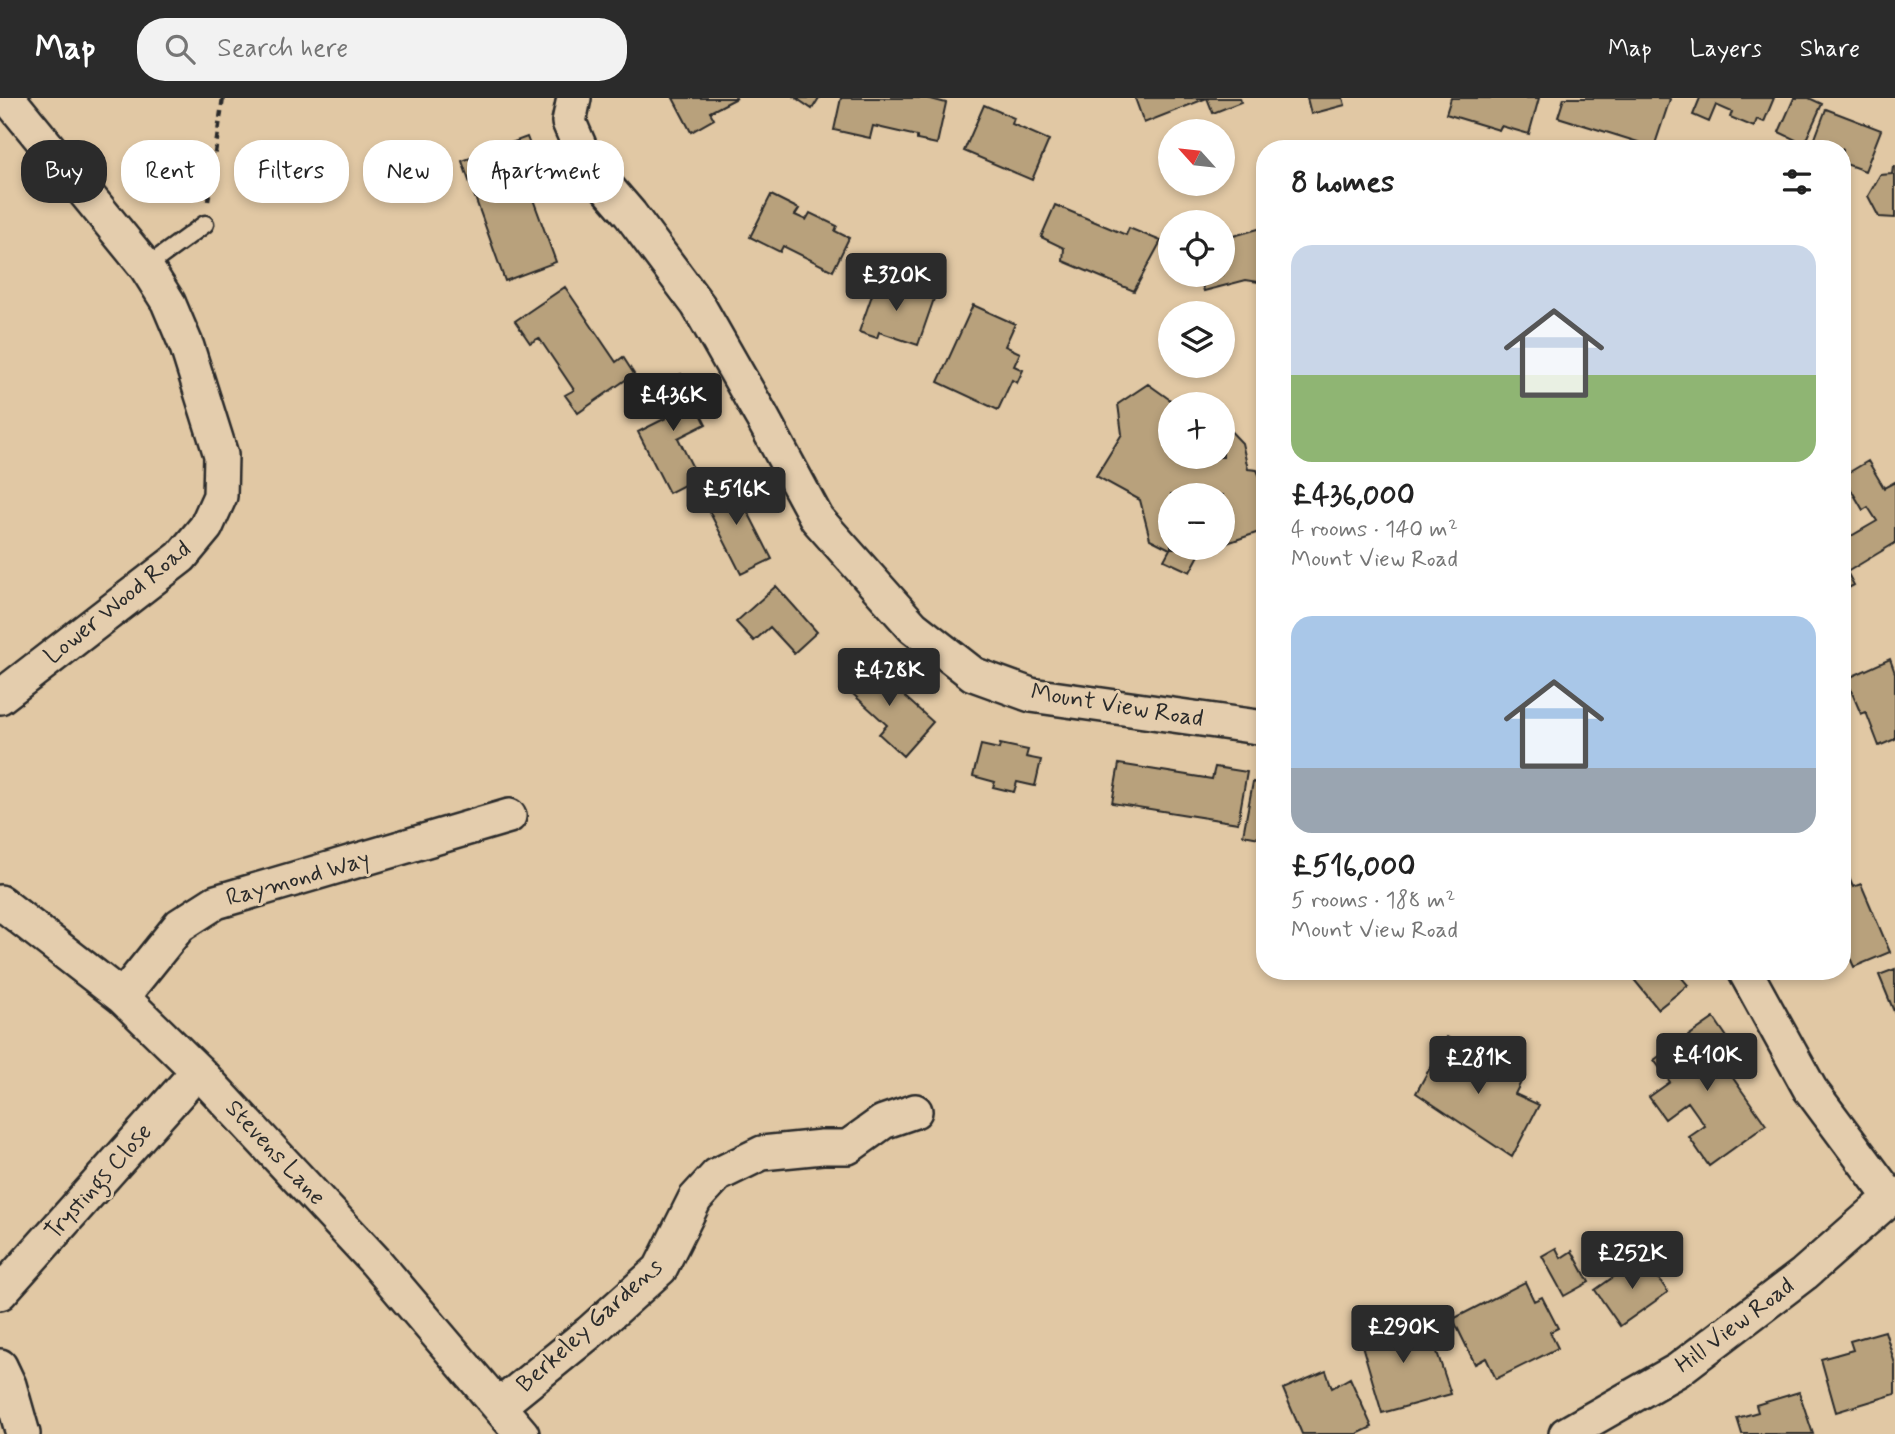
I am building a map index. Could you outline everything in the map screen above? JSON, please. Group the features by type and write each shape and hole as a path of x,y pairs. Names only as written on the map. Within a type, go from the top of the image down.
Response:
{"street":[{"name":"Lower Wood Road","path":"0,697 181,556 206,527 220,496 221,455 187,347 168,302 146,267 8,98"},
{"name":"Mount View Road","path":"574,98 569,122 587,164 630,214 698,305 817,519 913,627 973,674 1031,695 1256,727"},
{"name":"Raymond Way","path":"122,997 180,925 216,902 509,816"},
{"name":"Stevens Lane","path":"0,902 122,997 198,1070 375,1261 522,1434"},
{"path":"1750,980 1810,1089 1893,1196"},
{"name":"Trystings Close","path":"0,1293 198,1070"},
{"name":"Berkeley Gardens","path":"500,1405 590,1332 660,1269 695,1199 717,1175 762,1153 848,1147 883,1122 915,1111"},
{"name":"Hill View Road","path":"1566,1434 1678,1370 1804,1275 1893,1196"},
{"path":"0,1366 9,1385 23,1434"}],"lane":[{"path":"146,267 205,224"}],"path":[{"path":"205,224 223,98"}],"building":[{"path":"673,98 737,98 710,112 714,119 691,132"},
{"path":"796,98 819,98 812,109"},
{"path":"841,98 927,98 946,103 937,144 917,140 917,136 873,126 870,138 834,130"},
{"path":"1135,98 1207,98 1144,123"},
{"path":"1207,98 1240,98 1241,102 1213,113"},
{"path":"1307,98 1343,98 1345,105 1311,114"},
{"path":"1451,98 1539,98 1529,134 1501,126 1499,130 1446,114"},
{"path":"1564,98 1670,99 1656,140 1632,140 1558,117"},
{"path":"1700,98 1774,98 1764,122 1757,119 1754,127 1730,117 1732,112 1716,105 1709,122 1693,115"},
{"path":"1794,98 1809,98 1822,104 1806,140 1796,140 1779,132"},
{"path":"984,105 1014,118 1012,124 1049,140 1032,180 964,151"},
{"path":"1826,109 1881,130 1865,171 1851,166 1851,140 1814,140"},
{"path":"467,159 467,175 462,161"},
{"path":"1893,167 1895,218 1879,217 1868,196 1880,175 1892,174"},
{"path":"771,195 799,209 795,215 806,220 810,213 837,226 835,231 849,238 833,271 783,246 780,252 750,237"},
{"path":"477,203 534,203 556,262 505,281"},
{"path":"1055,205 1126,235 1129,228 1158,240 1158,247 1134,291 1063,261 1064,248 1041,237"},
{"path":"1256,230 1256,282 1246,280 1235,283 1235,236"},
{"path":"874,277 887,281 885,288 909,296 911,288 935,296 918,345 879,332 877,338 859,332 872,295 868,293"},
{"path":"565,287 616,362 623,357 634,374 578,413 565,395 574,390 539,338 530,343 515,321"},
{"path":"1203,287 1219,287 1204,291"},
{"path":"973,305 1015,324 1005,346 1020,353 1014,366 1023,370 1017,383 1012,380 998,410 938,382"},
{"path":"681,374 706,424 678,438 698,478 669,493 638,432 666,418 651,389"},
{"path":"1148,384 1159,392 1158,469 1235,469 1235,436 1242,443 1248,469 1256,470 1256,533 1235,540 1235,483 1158,483 1158,543 1150,539 1140,500 1096,476 1122,434 1118,404"},
{"path":"1868,461 1884,488 1895,482 1895,543 1851,570 1851,536 1877,521 1868,507 1863,510 1851,490 1851,471"},
{"path":"731,479 772,559 741,574 701,495"},
{"path":"1164,560 1196,560 1190,572"},
{"path":"776,586 817,632 794,653 770,627 754,641 736,622"},
{"path":"1890,659 1895,673 1895,739 1879,746 1866,712 1861,714 1851,691 1851,677"},
{"path":"865,661 933,722 903,756 879,734 887,725 843,685"},
{"path":"1000,744 1028,750 1026,757 1041,760 1035,786 1017,782 1014,792 993,787 995,782 973,776 981,745 999,749"},
{"path":"1119,764 1212,779 1215,767 1247,772 1238,823 1112,803"},
{"path":"1253,782 1256,783 1256,837 1243,835"},
{"path":"1851,882 1853,887 1861,884 1890,952 1854,967 1851,960"},
{"path":"1895,969 1895,1014 1879,975"},
{"path":"1634,980 1684,980 1688,985 1658,1009"},
{"path":"1714,1018 1731,1043 1716,1054 1766,1125 1709,1166 1689,1137 1705,1126 1688,1102 1665,1119 1649,1097 1670,1082 1654,1060"},
{"path":"1447,1037 1522,1080 1515,1094 1539,1105 1512,1157 1416,1093"},
{"path":"1556,1248 1561,1258 1572,1251 1589,1282 1564,1296 1542,1256"},
{"path":"1643,1256 1668,1292 1620,1326 1595,1290"},
{"path":"1525,1282 1534,1301 1542,1297 1558,1328 1550,1332 1558,1348 1496,1379 1486,1358 1475,1364 1453,1319"},
{"path":"1379,1317 1386,1337 1427,1322 1451,1394 1382,1413 1356,1325"},
{"path":"1885,1331 1895,1364 1895,1394 1836,1412 1821,1359 1853,1350 1850,1341"},
{"path":"1326,1371 1332,1388 1350,1378 1372,1427 1357,1434 1302,1434 1283,1389"},
{"path":"1799,1392 1813,1434 1742,1434 1737,1418 1758,1412 1756,1405"}]}
